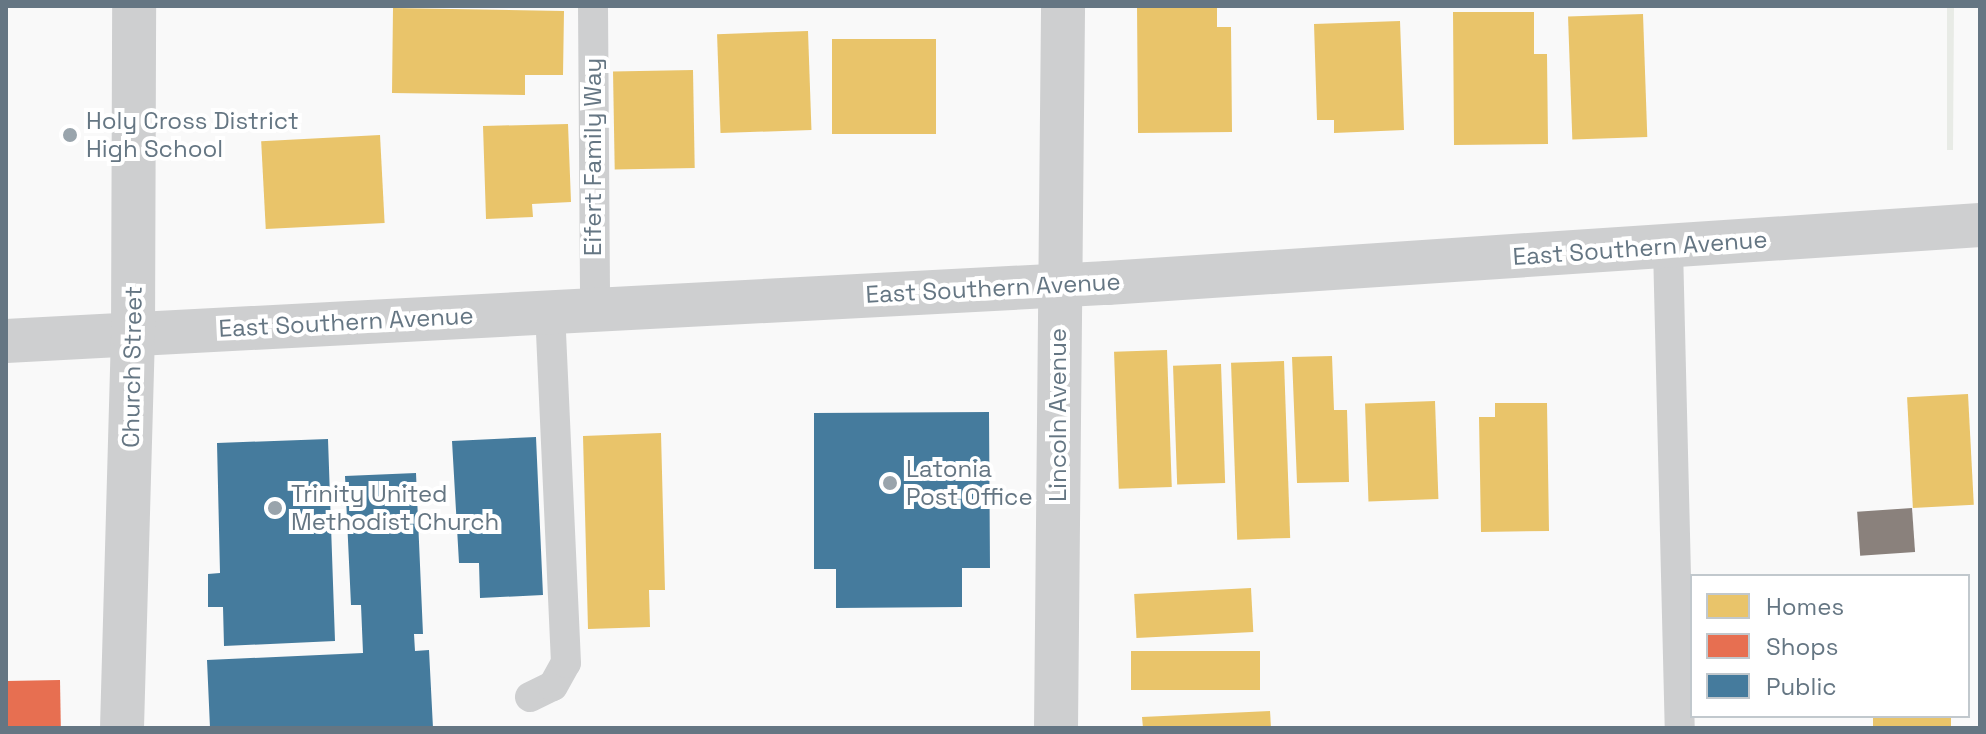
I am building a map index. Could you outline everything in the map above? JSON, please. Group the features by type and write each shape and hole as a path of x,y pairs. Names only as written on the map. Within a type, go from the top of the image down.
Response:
{"street":[{"name":"Church Street","path":"122,728 133,334 134,6"},
{"name":"Lincoln Avenue","path":"1056,728 1063,6"},
{"name":"East Southern Avenue","path":"6,341 1058,284 1668,248 1980,225"}],"lane":[{"name":"Eifert Family Way","path":"593,6 595,308"},
{"path":"1668,248 1680,728"},
{"path":"530,697 553,686 566,663 550,310"}],"shaded area":[{"path":"1947,6 1954,6 1953,150 1947,150"}],"building: Homes":[{"path":"1137,6 1217,6 1217,27 1231,27 1232,132 1138,133"},
{"path":"393,8 564,11 563,75 525,75 525,95 392,93"},
{"path":"1453,12 1534,12 1534,54 1547,54 1548,144 1454,145"},
{"path":"1643,14 1647,137 1572,140 1568,17"},
{"path":"1400,21 1404,130 1334,133 1334,120 1317,120 1314,24"},
{"path":"808,31 811,130 721,133 717,34"},
{"path":"832,39 936,39 936,134 832,134"},
{"path":"693,70 695,168 615,169 613,71"},
{"path":"568,124 571,202 532,204 533,217 486,219 483,126"},
{"path":"380,135 385,223 266,229 261,141"},
{"path":"1167,350 1172,487 1119,489 1114,352"},
{"path":"1332,356 1334,410 1347,410 1349,482 1297,483 1292,357"},
{"path":"1284,361 1290,538 1237,540 1231,363"},
{"path":"1221,364 1225,483 1177,485 1173,366"},
{"path":"1968,394 1974,505 1913,508 1907,397"},
{"path":"1435,401 1438,499 1368,501 1365,403"},
{"path":"1495,403 1547,403 1549,531 1481,532 1479,417 1495,417"},
{"path":"661,433 665,590 649,590 650,627 588,629 583,436"},
{"path":"1251,588 1253,632 1136,638 1134,594"},
{"path":"1131,651 1260,651 1260,690 1131,690"},
{"path":"1270,711 1271,728 1143,728 1142,717"},
{"path":"1873,718 1951,718 1951,728 1873,728"}],"building: Shops":[{"path":"60,680 61,728 7,728 6,681"}],"building: Public":[{"path":"989,412 990,568 962,568 962,607 836,608 836,569 814,569 814,413"},
{"path":"536,437 543,595 480,598 479,563 459,563 452,441"},
{"name":"Trinity United Methodist Church","path":"328,439 335,641 224,646 223,607 208,607 208,574 220,573 217,443"},
{"path":"416,473 423,634 414,634 415,651 429,650 433,728 210,728 207,660 363,653 361,605 351,605 345,476"}],"building: Industry":[{"path":"1912,508 1915,552 1860,556 1857,512"}],"place":[{"name":"Holy Cross District High School","path":"70,135"},
{"name":"Latonia Post Office","path":"890,483"},
{"name":"Trinity United Methodist Church","path":"275,508"}]}
